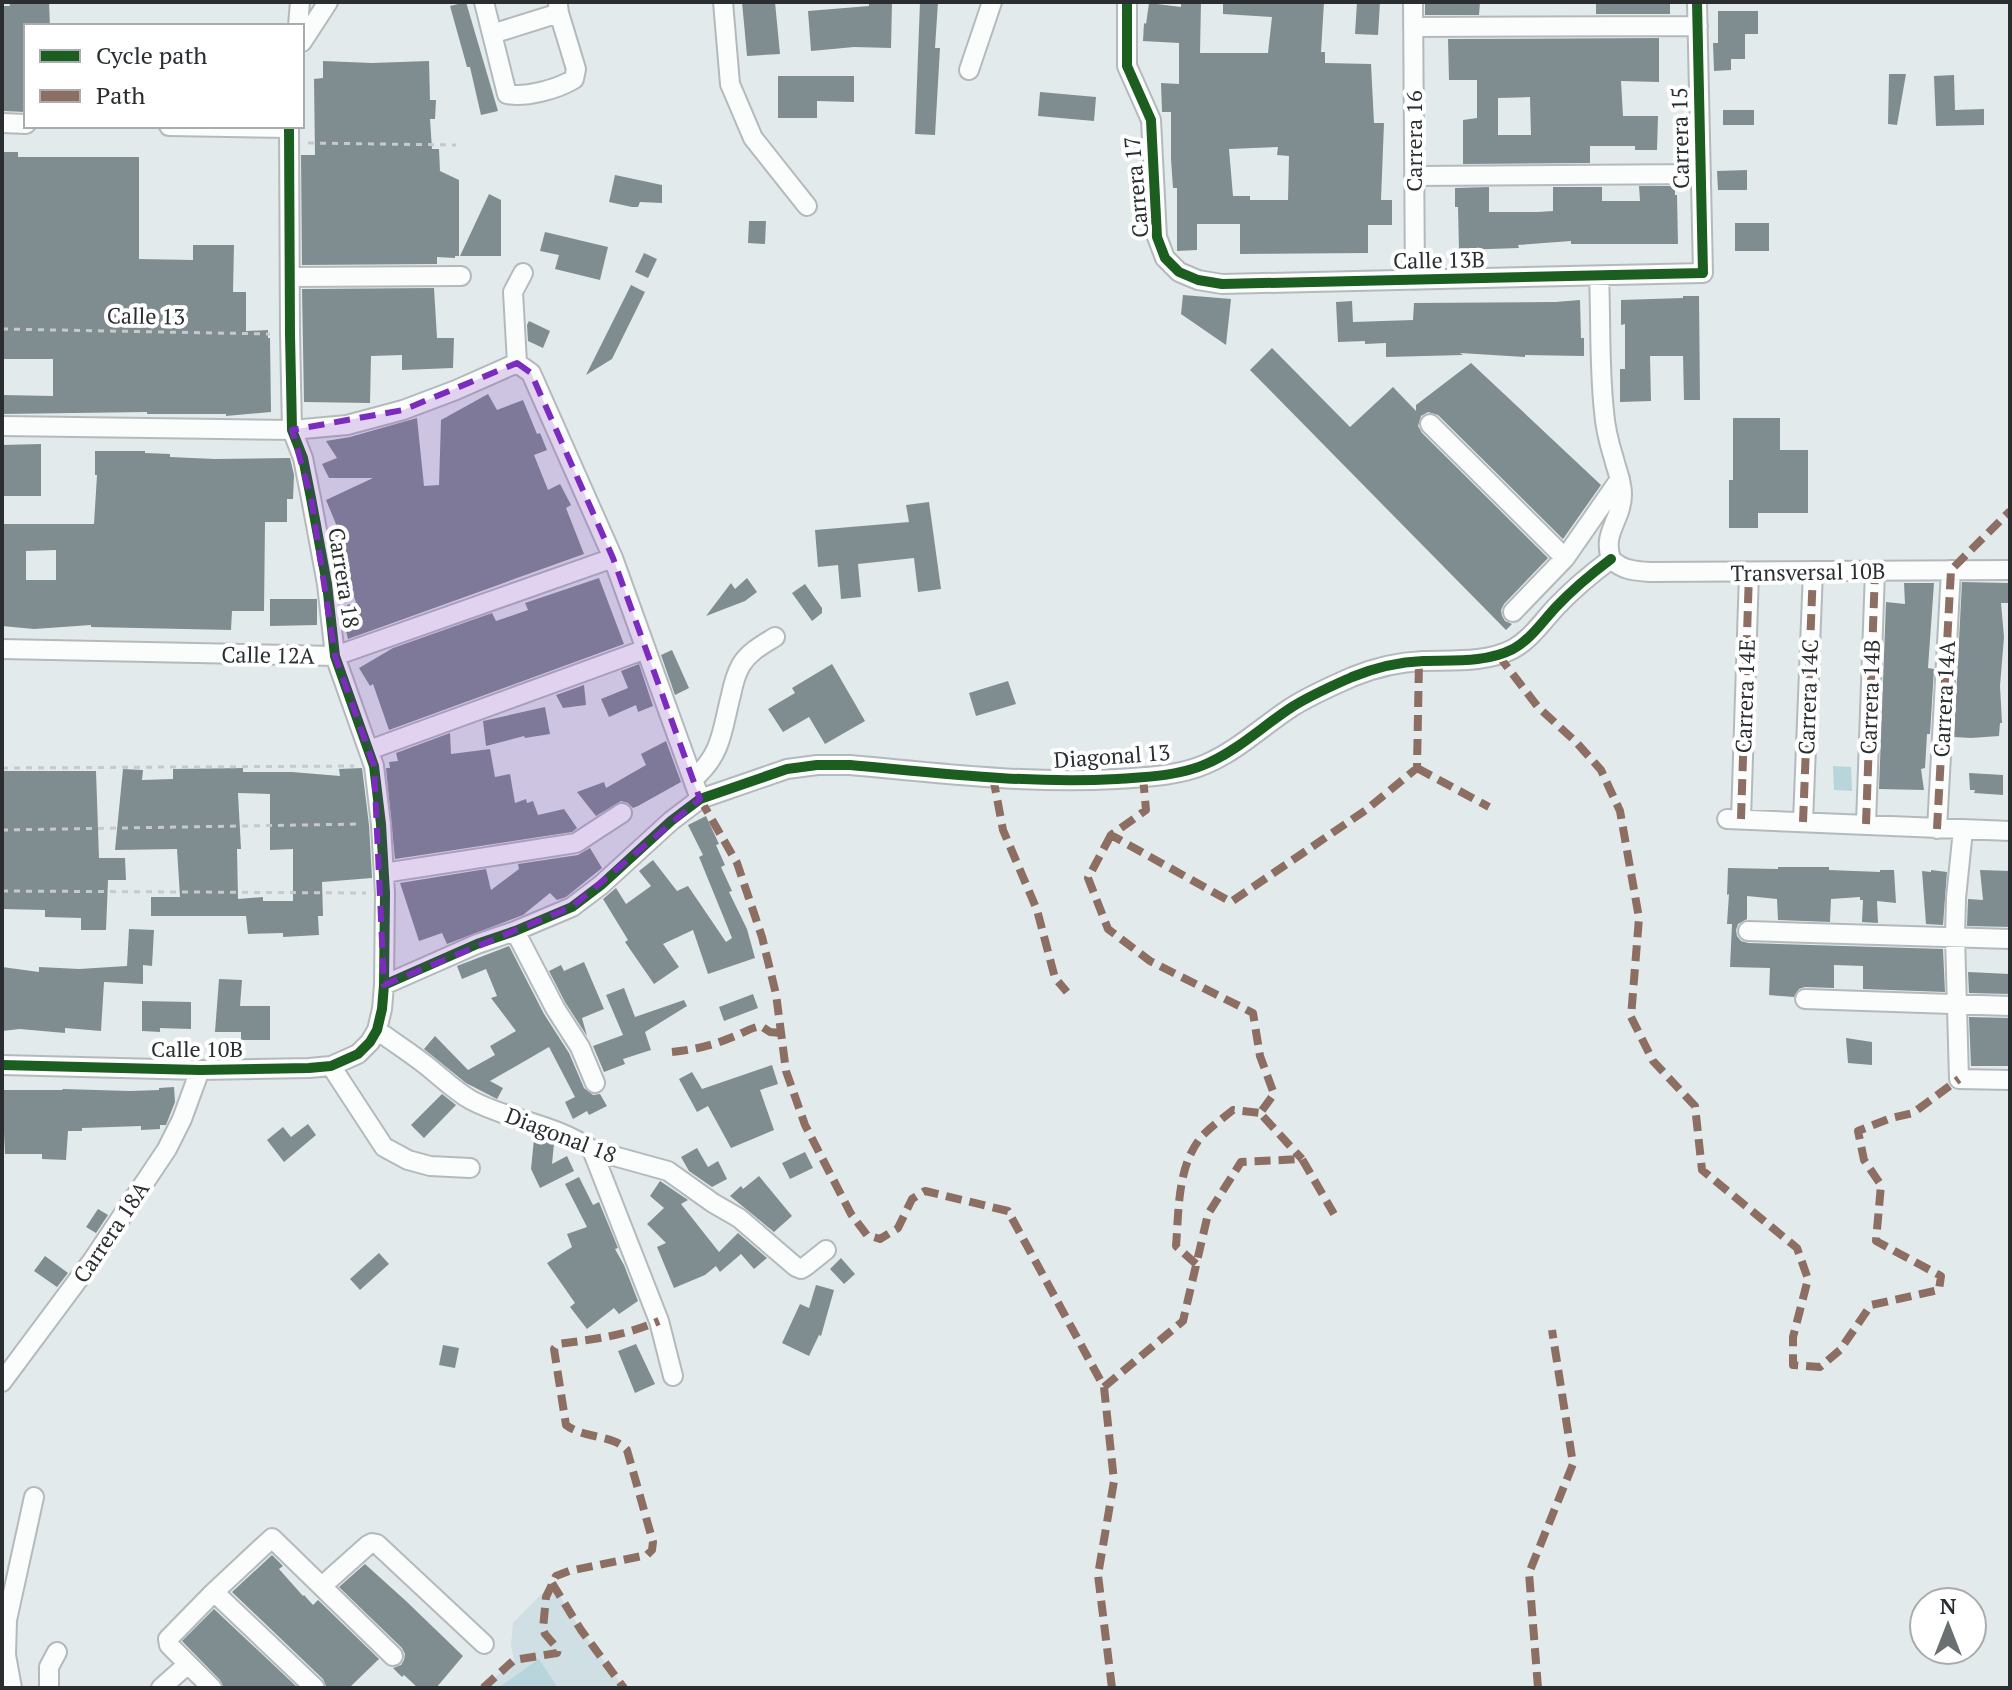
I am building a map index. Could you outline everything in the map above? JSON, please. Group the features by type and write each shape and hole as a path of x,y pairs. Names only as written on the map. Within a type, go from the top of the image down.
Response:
{"street":[{"path":"298,24 300,2"},
{"path":"304,39 328,2"},
{"path":"484,2 492,34 507,94 518,97 574,79 576,69 558,8 492,34"},
{"path":"723,2 730,84 753,138 807,206"},
{"path":"969,70 992,2"},
{"name":"Carrera 17","path":"1127,2 1127,66 1151,120 1157,237 1165,258 1179,272"},
{"name":"Carrera 16","path":"1413,2 1415,280"},
{"name":"Carrera 15","path":"1697,2 1703,273"},
{"path":"1413,27 1698,26"},
{"path":"2,123 24,124"},
{"path":"209,128 289,132"},
{"name":"Carrera 18","path":"289,132 292,430 303,458 311,498 327,584 335,656 372,758 381,824 385,893 384,985 377,1030"},
{"path":"1414,176 1701,174"},
{"name":"Calle 13B","path":"1179,272 1198,280 1222,284 1703,273"},
{"path":"517,363 513,292 523,273"},
{"path":"290,277 461,276"},
{"path":"1599,276 1603,409 1620,479 1620,507 1608,537 1607,549 1611,559"},
{"path":"2,426 292,430 347,425 403,410 517,363"},
{"path":"517,363 531,373 613,558 700,799"},
{"path":"1430,424 1565,558"},
{"path":"1513,612 1565,558 1620,479"},
{"name":"Calle 12A","path":"2,649 335,656 613,558"},
{"name":"Transversal 10B","path":"1611,559 1618,566 1631,571 2010,570"},
{"name":"Diagonal 13","path":"384,985 451,954 572,907 588,897 671,821 700,799 787,769 817,765 1049,780 1143,777 1180,772 1206,764 1228,752 1294,705 1355,676 1387,666 1419,661 1476,659 1514,648 1529,637 1588,576 1611,559"},
{"name":"Carrera 14A","path":"1937,829 1951,570"},
{"name":"Carrera 14C","path":"1803,822 1813,571"},
{"name":"Carrera 14B","path":"1866,824 1875,571"},
{"name":"Carrera 14E","path":"1749,573 1734,819 1803,822"},
{"path":"693,779 714,757 741,665 755,649 775,637"},
{"path":"372,758 646,649"},
{"path":"384,873 576,843 622,813"},
{"path":"1803,822 2010,831"},
{"path":"1963,830 1955,936 1959,1079 2010,1080"},
{"path":"515,931 555,1008 580,1047 595,1083"},
{"path":"1748,931 2010,939"},
{"path":"1805,999 2010,1006"},
{"name":"Calle 10B","path":"2,1065 200,1070 331,1066 358,1054 377,1030"},
{"name":"Diagonal 18","path":"377,1030 474,1102 581,1142 592,1150 668,1171 739,1218 796,1267 801,1269 826,1250"},
{"path":"331,1066 384,1147 408,1160 430,1166 470,1168"},
{"name":"Carrera 18A","path":"2,1382 92,1261 167,1149 200,1070"},
{"path":"592,1150 659,1321 673,1376"},
{"path":"12,1688 6,1655 7,1620 34,1497"},
{"path":"212,1688 169,1645 168,1639 272,1538 393,1656"},
{"path":"322,1586 368,1545 377,1544 484,1644"},
{"path":"214,1592 315,1688"},
{"path":"49,1688 49,1667 57,1652"},
{"path":"161,1688 188,1664"}],"path":[{"path":"289,132 456,145"},
{"path":"2,768 372,758"},
{"path":"2,830 381,824"},
{"path":"2,891 385,893"}],"highlighted area":[{"path":"517,363 531,373 613,558 700,799 572,907 384,985 374,766 335,656 311,498 292,430 403,410"}],"shaded area":[{"path":"1833,766 1851,767 1852,791 1834,790"},
{"path":"552,1583 581,1630 624,1688 484,1688 514,1660 511,1646 513,1623"},
{"path":"539,1659 558,1688 498,1688"}],"building":[{"path":"9,2 49,2 50,24 24,24 24,112 2,111 2,6 10,6"},
{"path":"466,2 498,111 481,115 470,67 467,67 450,6"},
{"path":"742,2 775,2 780,54 747,56"},
{"path":"869,2 892,2 891,48 811,51 808,11 869,6"},
{"path":"920,2 938,2 935,48 940,48 935,135 915,134"},
{"path":"1181,2 1201,2 1200,53 1268,53 1272,17 1223,14 1223,2 1324,2 1321,52 1325,52 1325,63 1371,64 1374,123 1384,123 1381,200 1392,200 1392,225 1368,225 1368,253 1240,254 1240,224 1197,224 1197,250 1177,251 1177,188 1173,188 1171,112 1162,112 1161,83 1179,84 1179,43 1143,41 1149,3 1181,7","holes":["1278,147 1277,155 1289,156 1288,200 1250,200 1250,196 1233,196 1229,149"]},
{"path":"1357,2 1380,2 1378,35 1355,34"},
{"path":"1425,2 1480,2 1479,15 1425,15"},
{"path":"1596,2 1670,2 1670,14 1596,14"},
{"path":"1718,11 1758,11 1758,34 1745,34 1745,59 1731,59 1731,70 1714,71 1713,43 1718,43"},
{"path":"1659,38 1659,82 1621,81 1623,116 1658,116 1657,150 1635,150 1635,146 1590,146 1590,163 1463,164 1463,120 1477,118 1477,80 1449,80 1448,39","holes":["1530,97 1531,135 1498,135 1498,98"]},
{"path":"323,61 429,61 430,100 436,100 435,119 430,119 432,149 439,149 440,171 459,180 459,256 437,257 437,264 302,265 301,155 315,155 314,79 323,78"},
{"path":"1889,74 1906,74 1897,125 1888,124"},
{"path":"1954,75 1955,110 1984,109 1984,125 1936,126 1934,76"},
{"path":"778,76 854,76 854,102 817,101 817,118 778,118"},
{"path":"1040,92 1096,97 1094,121 1038,116"},
{"path":"1723,110 1754,110 1754,125 1723,125"},
{"path":"2,152 18,152 18,157 139,157 139,259 193,260 193,245 234,245 233,292 246,292 246,331 268,330 270,338 271,412 226,416 147,412 2,414 2,395 53,396 53,359 2,359"},
{"path":"1747,170 1747,190 1718,190 1717,171"},
{"path":"615,175 662,185 662,203 640,202 638,207 632,207 609,202"},
{"path":"1639,186 1675,186 1678,244 1571,244 1571,241 1518,245 1519,248 1459,250 1455,188 1489,187 1489,212 1538,212 1553,211 1553,187 1602,187 1602,201 1640,201"},
{"path":"489,194 501,200 501,256 460,256"},
{"path":"749,221 766,221 765,244 748,243"},
{"path":"1735,223 1769,223 1769,251 1735,251"},
{"path":"545,232 608,247 600,280 555,269 559,255 540,251"},
{"path":"644,253 657,259 648,278 635,272"},
{"path":"631,285 645,292 612,359 586,375"},
{"path":"434,288 437,338 454,338 453,368 402,370 402,355 371,356 370,403 304,402 302,289"},
{"path":"1183,295 1231,299 1226,345 1181,314"},
{"path":"1699,296 1700,400 1684,400 1683,356 1650,356 1651,401 1620,402 1620,369 1625,369 1625,324 1621,325 1621,300"},
{"path":"1580,300 1584,356 1525,357 1460,353 1463,355 1386,357 1386,343 1338,342 1336,302 1352,301 1353,322 1413,320 1414,303"},
{"path":"529,321 550,331 543,348 528,341"},
{"path":"1272,348 1350,427 1393,387 1416,411 1416,405 1471,363 1601,485 1563,539 1438,415 1428,412 1421,416 1418,426 1422,433 1548,558 1504,604 1502,616 1512,624 1506,630 1250,370"},
{"path":"488,394 497,410 523,400 547,450 534,455 548,490 560,484 571,505 566,508 584,554 348,639 344,622 352,620 347,605 356,602 331,539 330,532 338,529 326,500 373,478 329,478 322,464 337,458 326,441 417,418 424,486 439,485 441,420"},
{"path":"1733,418 1780,418 1780,450 1808,450 1808,513 1758,513 1758,528 1729,528"},
{"path":"41,444 41,496 4,496 2,445"},
{"path":"95,451 145,451 170,454 170,457 215,459 290,458 294,475 293,499 287,499 287,522 265,522 264,611 232,611 231,630 91,625 34,629 2,626 2,524 94,524","holes":["56,550 56,580 26,580 26,551"]},
{"path":"929,502 941,589 918,592 914,558 858,564 861,597 841,599 838,565 818,567 815,530 909,522 906,505"},
{"path":"599,578 624,644 389,730 373,684 370,686 359,668 393,648 492,613 496,621 528,610 525,603"},
{"path":"747,578 757,592 745,601 706,616 731,583 735,589"},
{"path":"1962,582 2008,583 2008,603 2001,603 2004,637 1999,736 1954,737"},
{"path":"1904,583 1934,583 1928,668 1934,669 1930,734 1927,734 1925,768 1921,769 1924,790 1879,789 1886,602 1905,604"},
{"path":"805,584 822,608 822,613 812,621 792,593"},
{"path":"270,599 317,599 317,625 270,626"},
{"path":"672,650 689,688 675,695 661,655"},
{"path":"639,664 653,706 638,712 636,705 609,717 601,699 628,688 621,671"},
{"path":"832,664 865,721 825,744 809,717 783,732 768,709 795,693 792,688"},
{"path":"1008,681 1016,704 976,716 969,693"},
{"path":"584,685 586,705 563,708 556,695"},
{"path":"545,707 550,734 524,736 486,746 483,721"},
{"path":"450,733 451,754 490,749 495,777 510,774 515,803 526,799 527,803 533,801 538,815 564,809 577,828 572,832 395,859 386,768 390,768 389,762 398,761 396,753"},
{"path":"666,741 681,782 633,808 621,801 596,816 577,792 604,782 606,788 646,765 641,754"},
{"path":"243,768 243,772 340,776 339,769 362,768 372,878 322,882 323,916 318,916 319,935 283,937 283,933 248,934 246,916 151,916 151,897 180,897 177,849 115,850 123,769 143,770 142,780 173,779 173,769","holes":["238,793 270,794 270,850 293,849 293,901 263,901 263,897 238,899 237,849 241,849"]},
{"path":"2,771 96,771 99,858 125,858 126,880 108,880 106,930 81,930 81,918 45,917 45,910 2,909"},
{"path":"1969,773 2003,775 2003,795 1974,793 1975,790 1970,790"},
{"path":"706,816 719,844 716,845 725,865 721,867 747,929 755,958 708,974 693,930 663,944 679,967 654,984 625,942 628,940 603,899 616,888 626,904 651,886 639,871 653,860 677,891 688,886 726,942 732,938 699,857 703,855 688,825"},
{"path":"590,848 602,868 566,897 557,900 550,893 523,915 447,944 442,933 419,941 400,883 486,869 491,890 519,869 518,864 578,855"},
{"path":"1728,868 1894,870 1896,903 1877,901 1878,923 1862,922 1863,900 1860,897 1831,899 1830,922 1778,920 1777,899 1747,896 1747,919 1738,924 1736,930 1741,941 1943,949 1945,992 1863,989 1863,966 1834,965 1834,988 1805,987 1799,989 1794,997 1769,995 1770,968 1730,967 1732,924 1727,924"},
{"path":"1980,870 2010,871 2010,927 1967,926 1968,899 1983,900"},
{"path":"1922,871 1947,872 1943,925 1926,924"},
{"path":"129,929 154,930 152,966 143,965 143,984 104,982 101,1031 65,1028 65,1033 20,1029 2,1031 2,967 39,972 39,967 79,969 127,966"},
{"path":"509,946 544,1014 569,1053 584,1088 593,1095 600,1094 607,1106 589,1115 587,1111 573,1119 565,1102 575,1097 549,1047 490,1081 503,1088 497,1099 466,1083 424,1049 435,1036 468,1070 495,1055 490,1046 516,1031 491,998 497,996 486,969 462,979 457,966"},
{"path":"584,962 604,1009 582,1018 587,1036 549,971 561,965 564,971"},
{"path":"1968,972 2010,974 2010,994 1969,993"},
{"path":"219,979 242,980 240,1006 270,1006 270,1040 241,1040 241,1032 215,1032"},
{"path":"624,988 635,1017 684,1000 687,1006 645,1032 651,1050 623,1059 625,1064 604,1072 593,1046 623,1035 606,995"},
{"path":"753,994 758,1008 724,1021 719,1007"},
{"path":"142,1001 191,1002 191,1029 142,1031"},
{"path":"1969,1017 2010,1018 2010,1066 1971,1066"},
{"path":"1846,1038 1872,1042 1872,1065 1848,1063"},
{"path":"772,1065 778,1084 760,1090 774,1130 731,1148 708,1106 697,1112 679,1079 692,1072 702,1089"},
{"path":"174,1087 175,1102 166,1125 160,1125 160,1129 141,1130 141,1126 68,1131 66,1160 42,1159 42,1154 5,1154 2,1090 130,1091"},
{"path":"442,1094 456,1105 424,1138 411,1125"},
{"path":"308,1124 316,1135 284,1162 267,1140 283,1127 291,1137"},
{"path":"534,1139 554,1143 552,1164 567,1156 574,1171 540,1188 531,1169"},
{"path":"697,1148 708,1167 718,1161 727,1179 712,1187 689,1171 681,1157"},
{"path":"805,1152 813,1168 790,1179 782,1163"},
{"path":"759,1176 792,1216 774,1232 730,1196"},
{"path":"579,1177 593,1205 599,1202 638,1301 619,1314 614,1308 587,1329 570,1307 575,1303 547,1263 572,1247 567,1234 587,1227 565,1184"},
{"path":"660,1181 688,1200 681,1204 719,1252 738,1233 767,1258 754,1269 741,1254 720,1272 716,1266 705,1275 674,1288 657,1247 666,1243 647,1224 664,1208 650,1196"},
{"path":"98,1209 108,1215 96,1233 86,1227"},
{"path":"379,1253 389,1264 360,1290 350,1279"},
{"path":"45,1256 68,1273 57,1287 34,1271"},
{"path":"841,1258 855,1274 844,1284 830,1269"},
{"path":"816,1285 834,1290 821,1336 809,1356 782,1343 800,1304 809,1308"},
{"path":"636,1344 655,1384 635,1393 618,1351"},
{"path":"443,1345 459,1348 455,1368 439,1365"},
{"path":"272,1555 283,1566 279,1569 303,1596 313,1605 318,1600 379,1659 349,1688 327,1688 323,1679 232,1592"},
{"path":"365,1564 463,1656 436,1688 418,1688 393,1668 404,1660 402,1648 339,1587"},
{"path":"214,1609 298,1688 224,1688 182,1641"}],"marked path":[{"path":"1937,829 1951,570 2010,511"},
{"path":"1803,822 1813,571"},
{"path":"1866,824 1875,571"},
{"path":"1741,819 1749,573"},
{"path":"1498,655 1538,707 1601,770 1620,811 1639,918 1631,1017 1653,1061 1695,1106 1702,1170 1797,1248 1808,1279 1793,1337 1793,1365 1820,1367 1840,1350 1871,1305 1939,1290 1941,1276 1876,1241 1881,1185 1864,1160 1858,1131 1913,1113 1959,1079"},
{"path":"1143,777 1146,810 1111,835 1231,902 1366,810 1417,768 1419,661"},
{"path":"1417,768 1489,807"},
{"path":"993,777 1003,830 1037,910 1055,978 1067,992"},
{"path":"700,799 737,863 762,937 776,994 786,1071 805,1125 851,1214 867,1235 880,1239 898,1228 912,1199 925,1191 1008,1211 1104,1387 1114,1481 1098,1575 1112,1688"},
{"path":"1111,835 1088,878 1108,929 1150,961 1253,1013 1260,1056 1274,1094 1260,1113 1302,1159"},
{"path":"672,1052 723,1041 761,1026 770,1032 782,1033"},
{"path":"1196,1264 1176,1246 1181,1188 1188,1160 1203,1135 1233,1110 1260,1113"},
{"path":"1104,1387 1183,1321 1208,1214 1241,1162 1302,1159 1334,1214"},
{"path":"483,1688 514,1660 557,1653 558,1649 543,1629 546,1597 556,1576 647,1555 652,1550 653,1542 627,1450 614,1441 581,1433 566,1425 554,1349 558,1344 621,1334 659,1321"},
{"path":"1538,1688 1529,1573 1573,1464 1552,1330"},
{"path":"552,1583 581,1630 624,1688"}],"cycle path":[{"path":"1127,2 1127,66 1151,120 1157,237 1165,258 1179,272 1198,280 1222,284 1703,273 1697,2"},
{"path":"2,1065 200,1070 331,1066 358,1054 377,1030 384,985 385,893 374,766 335,656 327,584 311,498 303,458 292,430 289,128"},
{"path":"384,985 572,907 700,799 787,769 817,765 1050,780 1128,778 1185,771 1217,759 1299,703 1360,674 1405,663 1480,659 1513,649 1611,559"}]}
